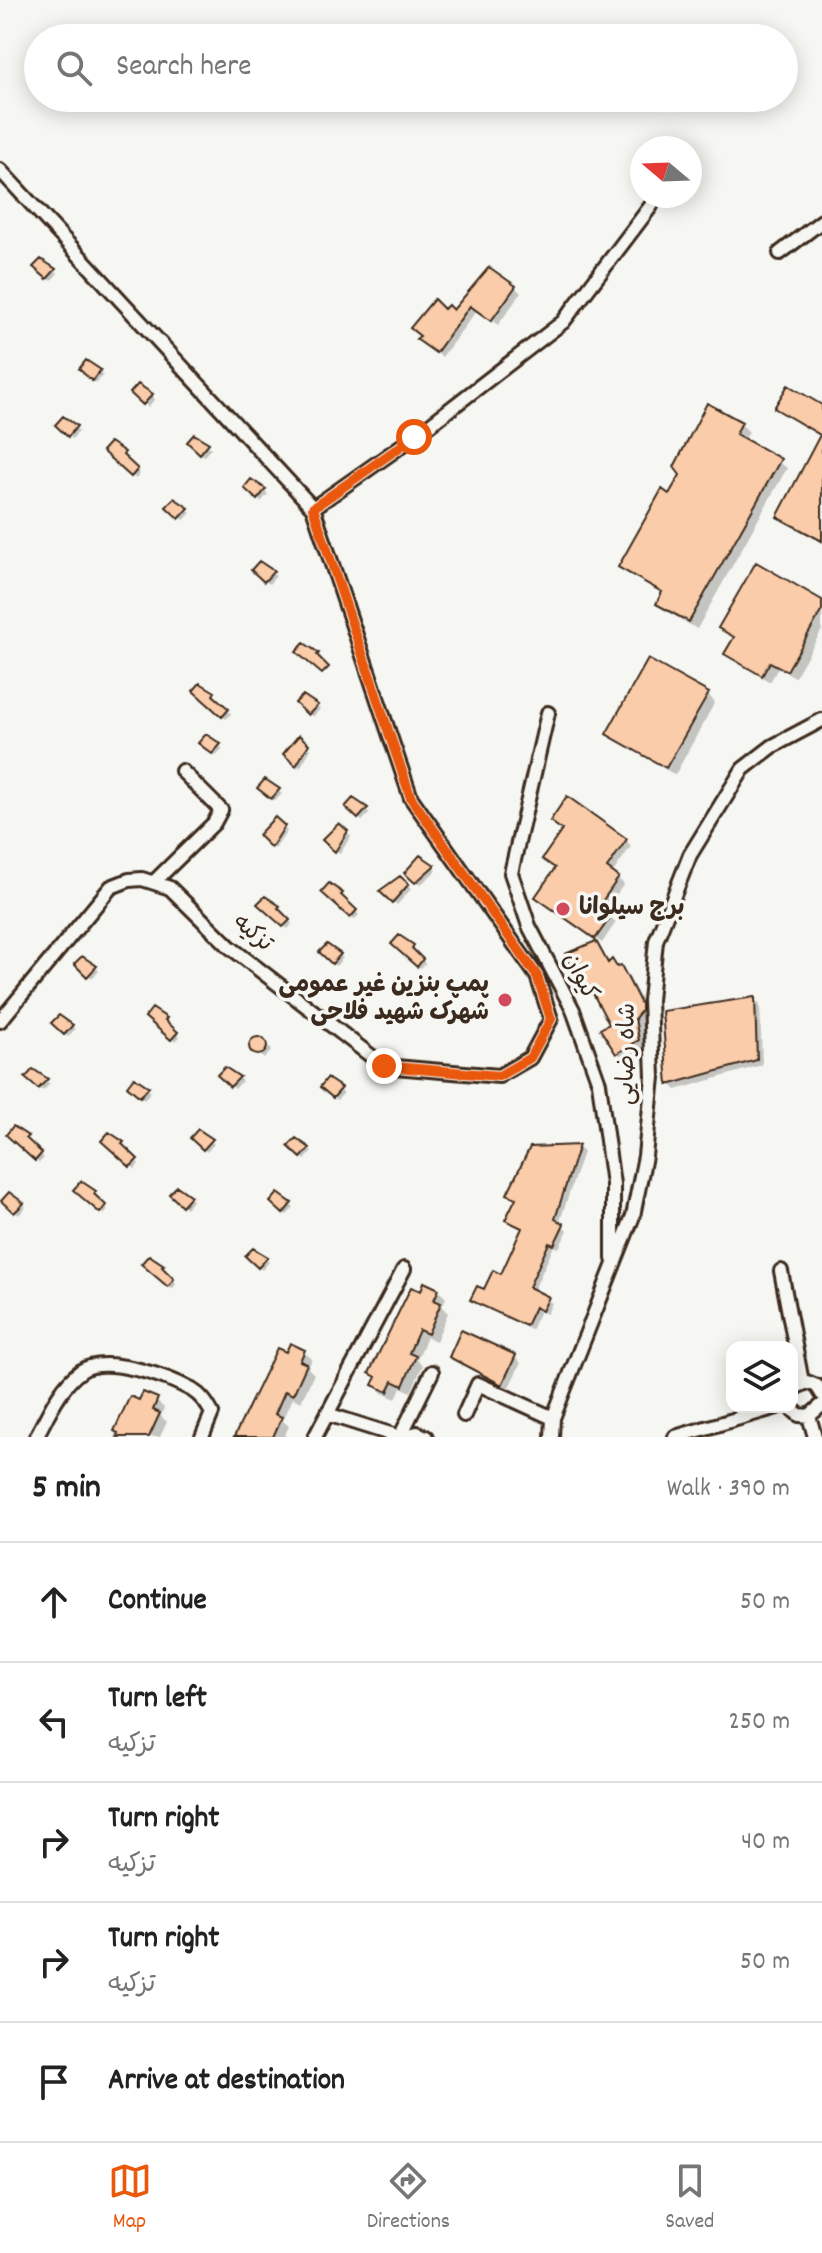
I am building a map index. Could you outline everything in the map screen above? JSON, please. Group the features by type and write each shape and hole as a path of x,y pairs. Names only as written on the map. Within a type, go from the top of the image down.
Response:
{"street":[{"path":"0,170 313,508 414,437 563,322 649,208"},
{"path":"780,253 822,221"},
{"name":"تزکیه","path":"154,882 170,888 230,947 384,1066 499,1076 530,1058 551,1019 537,976 411,798 313,508"},
{"name":"کیوان","path":"548,713 511,873 529,926 573,1010 599,1083 613,1184 613,1266"},
{"name":"شاه رضایی","path":"552,1437 553,1418 633,1216 645,1156 653,1077 650,1000 656,941 690,855 743,769 773,746 822,720"},
{"path":"0,1021 111,887 129,880 154,882 214,823 221,810 182,771"},
{"path":"315,1437 404,1269"},
{"path":"781,1271 791,1341"},
{"path":"36,1437 71,1380 84,1368 105,1366 138,1368 192,1390 204,1399 212,1413 202,1437"},
{"path":"400,1437 432,1372"},
{"path":"464,1415 478,1384 553,1418"},
{"path":"798,1385 817,1386 822,1394"},
{"path":"797,1413 809,1416 822,1405"},
{"path":"675,1437 757,1413"},
{"path":"327,1414 400,1437 417,1433 426,1437"},
{"path":"809,1416 815,1437"}],"building":[{"path":"41,259 56,269 47,279 33,267"},
{"path":"489,267 516,286 491,321 470,306 436,353 416,339 420,336 410,328 434,299 444,309 448,305 453,310"},
{"path":"86,360 101,370 92,381 79,369"},
{"path":"138,384 153,394 143,405 130,393"},
{"path":"788,385 822,405 822,541 777,517 820,435 774,408"},
{"path":"707,403 742,422 736,434 781,459 689,622 656,604 662,592 618,567 662,489 669,494 680,475 674,467"},
{"path":"63,416 77,426 68,437 55,425"},
{"path":"194,434 209,443 200,454 187,442"},
{"path":"110,442 125,452 123,455 138,469 131,477 102,451"},
{"path":"251,479 266,489 257,500 244,488"},
{"path":"174,498 189,508 179,519 166,507"},
{"path":"259,561 274,571 264,582 251,570"},
{"path":"756,562 822,600 822,610 787,671 770,662 762,676 724,654 734,637 718,628"},
{"path":"304,643 319,653 317,655 329,667 322,674 296,652"},
{"path":"648,659 709,693 666,768 606,734"},
{"path":"200,683 215,692 213,695 229,709 222,717 193,691"},
{"path":"303,695 318,705 308,715 295,703"},
{"path":"206,734 221,744 212,754 198,743"},
{"path":"299,735 309,744 296,766 283,754"},
{"path":"265,779 280,789 271,799 257,788"},
{"path":"567,796 627,839 607,868 619,877 599,906 612,915 595,939 535,897 555,868 542,859 562,830 550,821"},
{"path":"353,798 368,808 358,819 345,807"},
{"path":"275,817 285,826 271,848 258,835"},
{"path":"339,823 348,831 335,852 322,840"},
{"path":"420,855 435,865 415,883 404,873"},
{"path":"400,876 409,884 392,903 379,891"},
{"path":"329,883 343,893 341,895 357,910 350,918 321,892"},
{"path":"265,896 280,906 278,908 290,920 283,927 257,904"},
{"path":"399,935 414,945 412,948 423,959 417,967 391,944"},
{"path":"596,941 608,963 612,959 617,967 621,965 641,1004 641,1011 635,1018 639,1040 616,1054 600,1029 609,1024 589,986 582,988 565,954"},
{"path":"327,944 341,954 332,964 319,952"},
{"path":"82,956 97,966 87,977 74,964"},
{"path":"755,997 757,1060 668,1085 662,1011"},
{"path":"152,1008 167,1018 165,1020 178,1032 171,1040 145,1017"},
{"path":"59,1015 73,1025 64,1035 51,1023"},
{"path":"258,1037 267,1046 258,1055 249,1046"},
{"path":"225,1067 240,1077 230,1087 217,1075"},
{"path":"33,1069 48,1079 38,1089 25,1078"},
{"path":"134,1077 149,1087 140,1097 127,1086"},
{"path":"327,1078 342,1088 333,1098 320,1087"},
{"path":"13,1126 28,1136 26,1138 42,1153 35,1161 6,1135"},
{"path":"198,1129 213,1139 203,1150 190,1138"},
{"path":"109,1132 124,1142 122,1144 138,1159 130,1167 101,1141"},
{"path":"296,1138 310,1148 301,1158 288,1146"},
{"path":"579,1145 555,1219 564,1224 554,1245 549,1243 529,1287 549,1297 542,1311 535,1307 526,1326 470,1300 477,1286 484,1289 493,1270 501,1274 522,1228 505,1220 516,1198 507,1194 530,1147"},
{"path":"81,1181 96,1191 94,1194 106,1205 100,1213 73,1190"},
{"path":"177,1186 191,1196 182,1206 169,1194"},
{"path":"9,1192 24,1203 14,1213 1,1201"},
{"path":"278,1193 292,1203 283,1214 270,1202"},
{"path":"253,1248 268,1257 258,1268 245,1256"},
{"path":"149,1255 164,1265 162,1267 174,1279 168,1287 141,1264"},
{"path":"424,1282 439,1289 434,1300 441,1303 428,1334 419,1330 409,1353 416,1356 403,1386 393,1381 388,1392 372,1385 376,1377 369,1373 411,1287 421,1291"},
{"path":"461,1330 516,1355 502,1385 449,1357"},
{"path":"290,1343 305,1350 300,1361 307,1364 293,1395 285,1391 275,1414 282,1417 273,1437 234,1437 277,1348 286,1352"},
{"path":"143,1392 158,1398 153,1410 160,1413 149,1437 117,1437 118,1433 114,1431 130,1396 139,1400"}],"place":[{"name":"برج سیلوانا","path":"563,909"},
{"name":"پمپ بنزین غیر عمومی شهرک شهید فلاحی","path":"505,1000"}],"route":[{"path":"384,1066 499,1076 530,1058 551,1019 537,976 411,798 356,644 313,508 414,437"}]}
